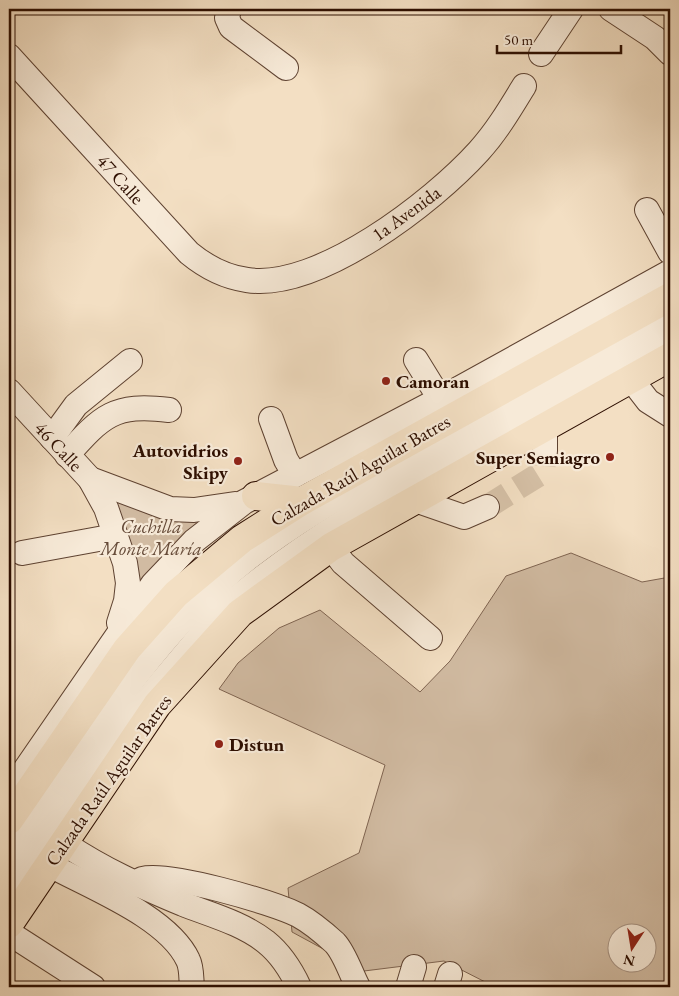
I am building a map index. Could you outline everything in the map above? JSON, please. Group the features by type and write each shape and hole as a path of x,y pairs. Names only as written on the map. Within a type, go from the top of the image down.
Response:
{"highway":[{"name":"Calzada Raúl Aguilar Batres","path":"9,820 127,649 176,594 299,488 670,297"},
{"name":"Calzada Raúl Aguilar Batres","path":"9,924 157,705 240,614 332,547 415,500 545,439 632,379 670,357"},
{"path":"250,499 299,488"}],"street":[{"path":"229,9 227,18 231,27 286,68"},
{"path":"541,54 571,9"},
{"path":"611,9 655,38 670,53"},
{"name":"47 Calle","path":"9,56 189,254 205,266 229,276 248,281"},
{"name":"1a Avenida","path":"248,281 265,281 300,274 337,259 399,221 444,185 478,152 507,116 524,86"},
{"path":"647,210 668,244"},
{"path":"271,419 286,460 299,488 440,399 670,272"},
{"path":"9,856 147,663 189,612 256,553 321,509 389,469 670,317"},
{"path":"9,894 139,707 212,622 236,598 288,558 388,495 628,365 670,339"},
{"path":"416,360 440,399"},
{"path":"59,446 76,405 130,361"},
{"path":"632,379 648,401 670,415"},
{"name":"46 Calle","path":"9,391 90,479 106,508 125,563 128,582 126,601 115,636"},
{"path":"59,446 107,415 145,407 169,410"},
{"name":"46 Calle","path":"90,479 170,509 214,509 250,499"},
{"path":"9,793 115,636 172,561 213,524 250,499"},
{"path":"415,500 459,516 470,515 487,507"},
{"path":"22,553 116,536"},
{"path":"332,547 343,563 430,638"},
{"path":"57,854 100,867 138,885 249,930 267,942 289,966 299,987"},
{"path":"57,854 172,935 190,963 192,987"},
{"path":"138,885 142,879 159,877 218,889 298,915 336,945 358,987"},
{"path":"9,933 93,987"}],"green space":[{"name":"Cuchilla Monte María","path":"90,479 216,512 129,604"},
{"path":"571,553 642,582 670,577 670,987 495,987 444,961 364,971 292,932 288,888 359,853 385,765 219,689 238,663 279,628 320,610 420,692 450,661 506,576"}],"tunnel":[{"path":"487,507 543,472 545,451"}],"place":[{"name":"Camoran","path":"386,381"},
{"name":"Super Semiagro","path":"610,457"},
{"name":"Autovidrios Skipy","path":"238,461"},
{"name":"Distun","path":"219,744"}]}
